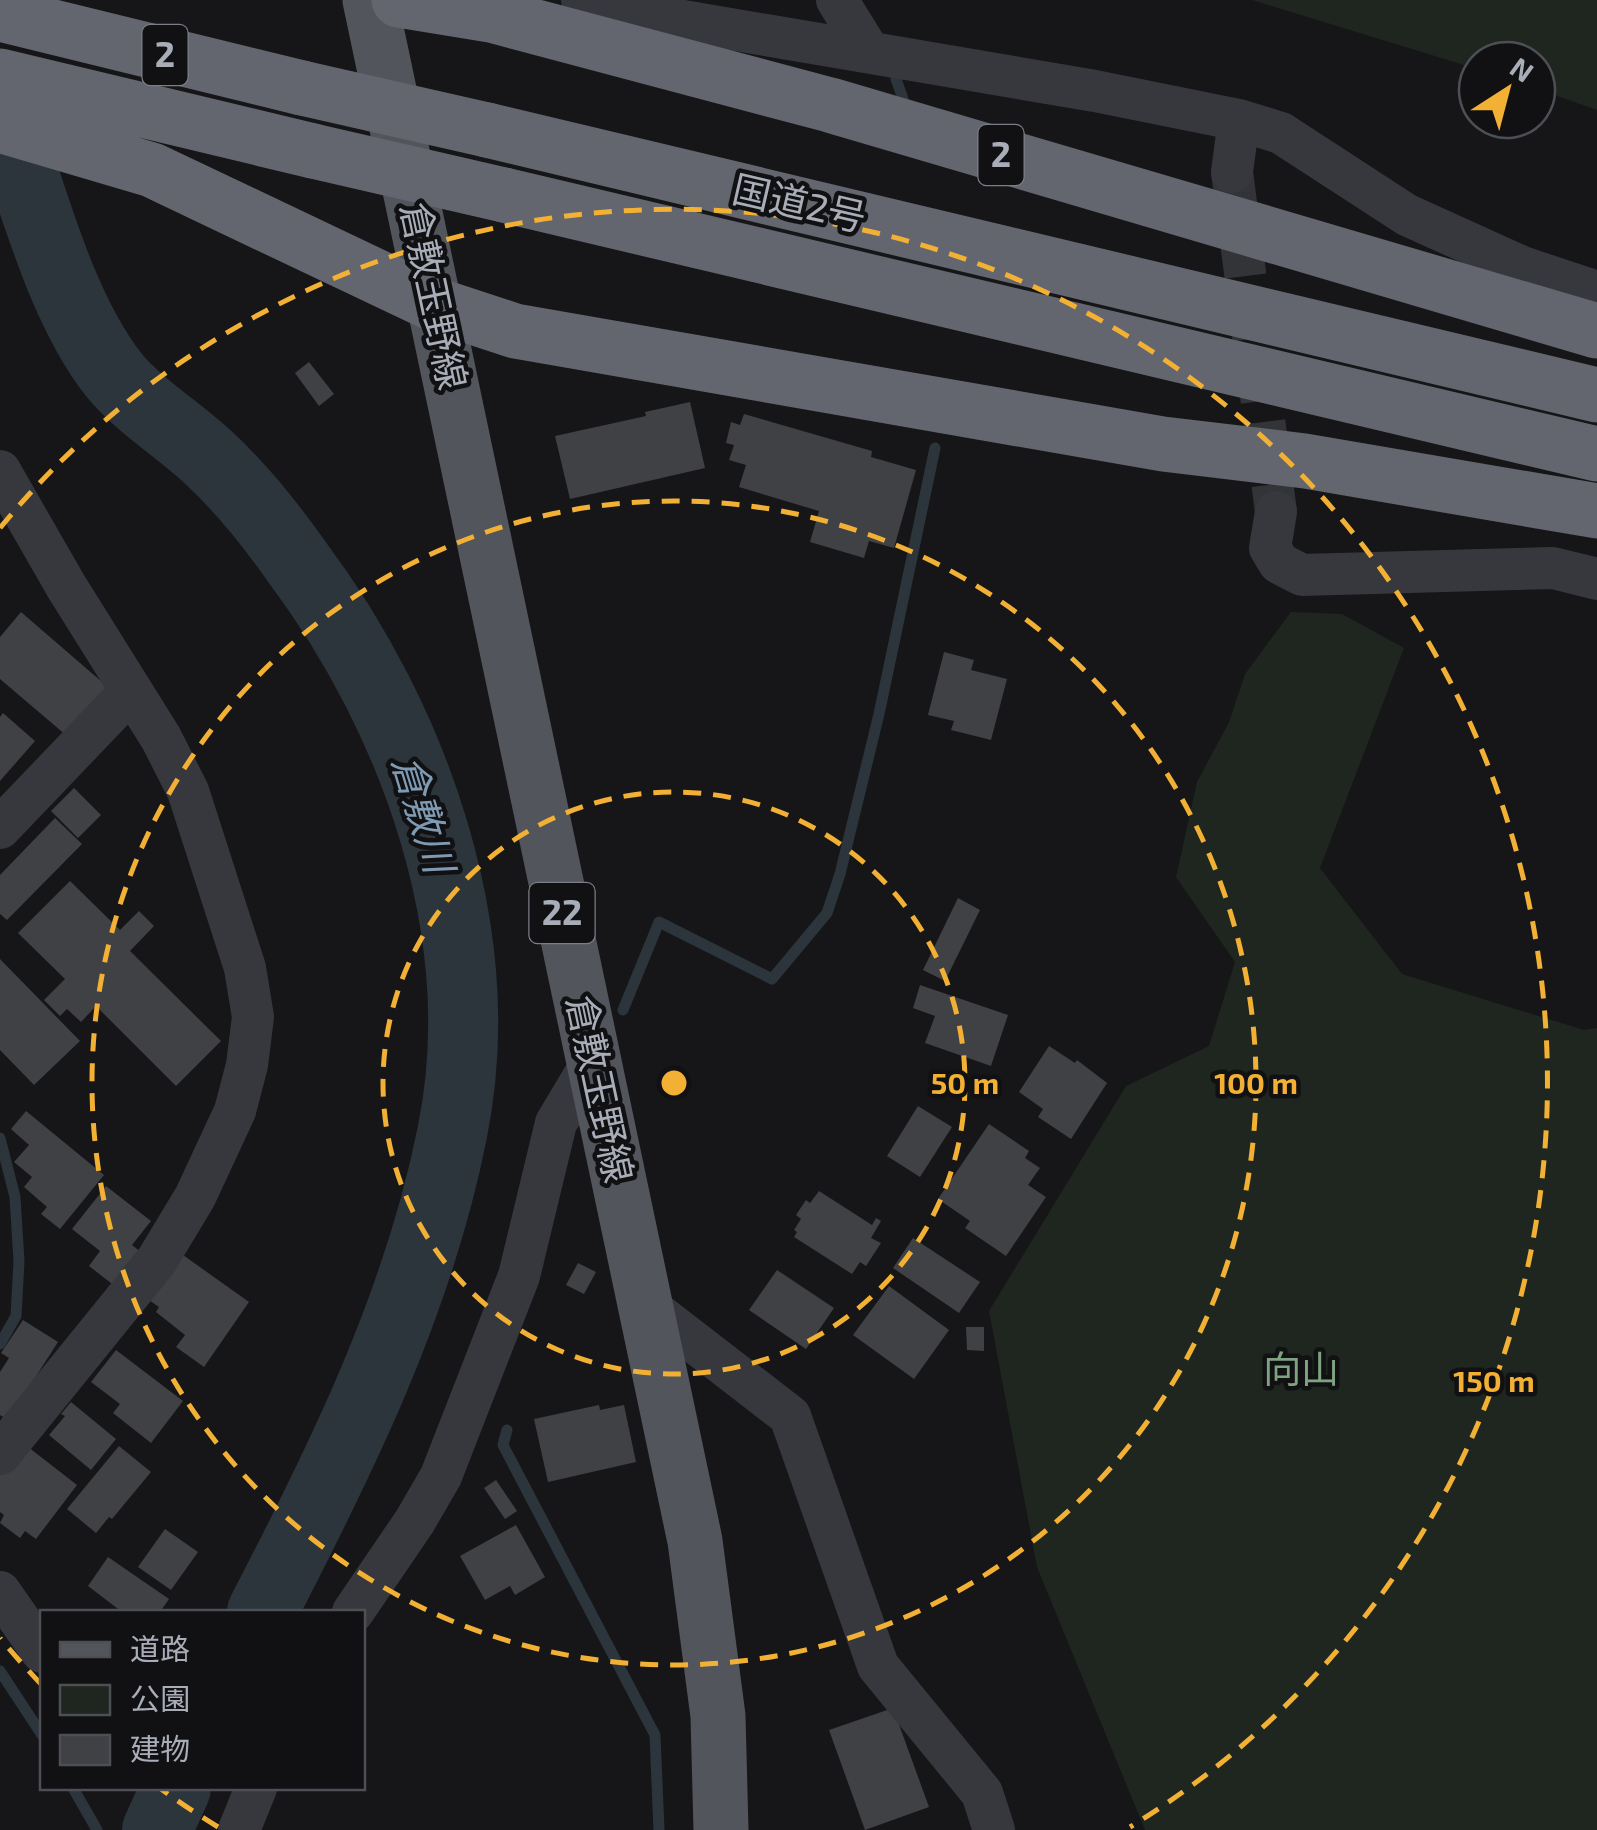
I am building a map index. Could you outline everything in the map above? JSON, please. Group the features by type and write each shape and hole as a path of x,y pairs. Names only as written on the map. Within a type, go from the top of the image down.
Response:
{"highway":[{"name":"2","path":"399,0 491,16 830,105 1597,330"},
{"name":"国道2号","path":"14,18 1597,395"},
{"name":"国道2号","path":"25,82 1597,454"},
{"path":"0,125 152,170 436,305 515,331 1163,444 1305,461 1597,511"}],"main road":[{"name":"倉敷玉野線","path":"370,0 695,1540 718,1716 722,1830"}],"street":[{"path":"582,0 1240,120 1280,133 1408,216 1522,267 1597,292"},
{"path":"837,0 868,50"},
{"path":"1232,172 1240,120"},
{"path":"0,471 161,738 188,791 245,968 254,1017 235,1111 218,1154 156,1260 0,1454"},
{"path":"1276,512 1270,548 1279,564 1302,576 1553,568 1597,579"},
{"path":"0,828 131,691"},
{"path":"354,1610 441,1476 519,1276 556,1123 593,1061"},
{"path":"645,1304 790,1416 878,1666 982,1793 994,1830"},
{"path":"0,1592 40,1649"}],"green space":[{"path":"1252,0 1597,0 1597,110 1557,96 1557,40 1457,40 1457,63"},
{"name":"向山","path":"1291,612 1342,614 1404,648 1320,868 1402,974 1584,1030 1597,1028 1597,1830 1145,1830 1037,1567 989,1311 1126,1086 1209,1046 1235,962 1176,877 1197,782 1229,722 1245,674"}],"building":[{"path":"309,362 334,394 319,406 295,373"},
{"path":"690,402 705,468 570,499 555,436"},
{"path":"744,414 872,451 871,457 916,470 894,548 869,541 864,558 810,542 819,511 739,487 746,465 729,460 734,445 726,443 731,422 740,425"},
{"path":"21,612 109,688 67,736 0,679 0,637"},
{"path":"944,652 974,660 971,670 1007,679 991,740 951,730 954,721 928,715"},
{"path":"3,713 35,741 0,781 0,717"},
{"path":"74,788 101,815 78,838 51,811"},
{"path":"55,818 82,844 7,920 0,914 0,875"},
{"path":"70,881 120,930 139,911 154,926 130,951 221,1041 176,1086 96,1006 81,1022 67,1009 60,1016 44,1000 65,979 18,933"},
{"path":"958,898 980,910 945,981 923,970"},
{"path":"0,959 80,1041 34,1085 0,1050"},
{"path":"920,985 1008,1015 991,1066 925,1043 935,1016 913,1008"},
{"path":"1049,1046 1075,1063 1077,1060 1107,1083 1071,1139 1038,1117 1043,1109 1019,1092"},
{"path":"918,1106 952,1127 920,1177 887,1156"},
{"path":"26,1111 104,1175 60,1229 41,1214 47,1207 24,1187 32,1177 14,1162 29,1145 11,1129"},
{"path":"989,1124 1029,1151 1025,1158 1040,1168 1028,1185 1046,1197 1006,1256 965,1228 970,1221 938,1199"},
{"path":"106,1186 151,1221 132,1245 142,1253 116,1287 89,1266 100,1251 72,1229"},
{"path":"819,1191 872,1225 876,1218 881,1221 871,1238 881,1243 866,1266 860,1262 852,1274 794,1237 801,1219 796,1215 806,1200 810,1203"},
{"path":"913,1238 980,1282 959,1313 893,1268"},
{"path":"176,1250 249,1302 204,1367 176,1347 185,1335 143,1296"},
{"path":"578,1263 596,1272 584,1294 566,1285"},
{"path":"777,1270 834,1308 806,1349 749,1310"},
{"path":"889,1286 949,1330 914,1379 853,1335"},
{"path":"23,1320 58,1342 8,1420 0,1415 0,1372 9,1358 1,1353"},
{"path":"966,1327 984,1327 984,1351 967,1350"},
{"path":"116,1350 183,1401 151,1443 113,1413 120,1404 91,1382"},
{"path":"71,1402 116,1439 91,1470 49,1435"},
{"path":"599,1405 600,1410 624,1405 636,1462 548,1482 534,1419"},
{"path":"23,1443 77,1485 36,1539 25,1531 20,1538 0,1523 4,1515 0,1512 0,1473"},
{"path":"119,1446 151,1472 96,1533 67,1509"},
{"path":"496,1480 517,1511 505,1519 484,1488"},
{"path":"516,1525 545,1577 515,1595 510,1586 485,1600 460,1556"},
{"path":"165,1529 198,1552 171,1590 138,1567"},
{"path":"108,1557 169,1599 161,1610 119,1610 88,1586"},
{"path":"893,1708 929,1807 865,1830 829,1730"}],"waterway":[{"path":"896,79 903,99"},
{"name":"倉敷川","path":"0,103 62,281 95,347 124,386 210,459 256,508 339,624 377,690 409,760 434,833 452,907 462,983 462,1059 452,1134 437,1197 419,1259 374,1380 263,1610"},
{"path":"623,1010 659,922 772,979 827,913 879,714 935,448"},
{"path":"0,1138 15,1197 19,1261 16,1316 0,1344"},
{"path":"507,1430 503,1445 655,1735 659,1830"},
{"path":"0,1671 40,1732"},
{"path":"74,1790 97,1830"},
{"name":"倉敷川","path":"157,1830 175,1790"}],"tunnel":[{"path":"1232,172 1276,512"}]}
